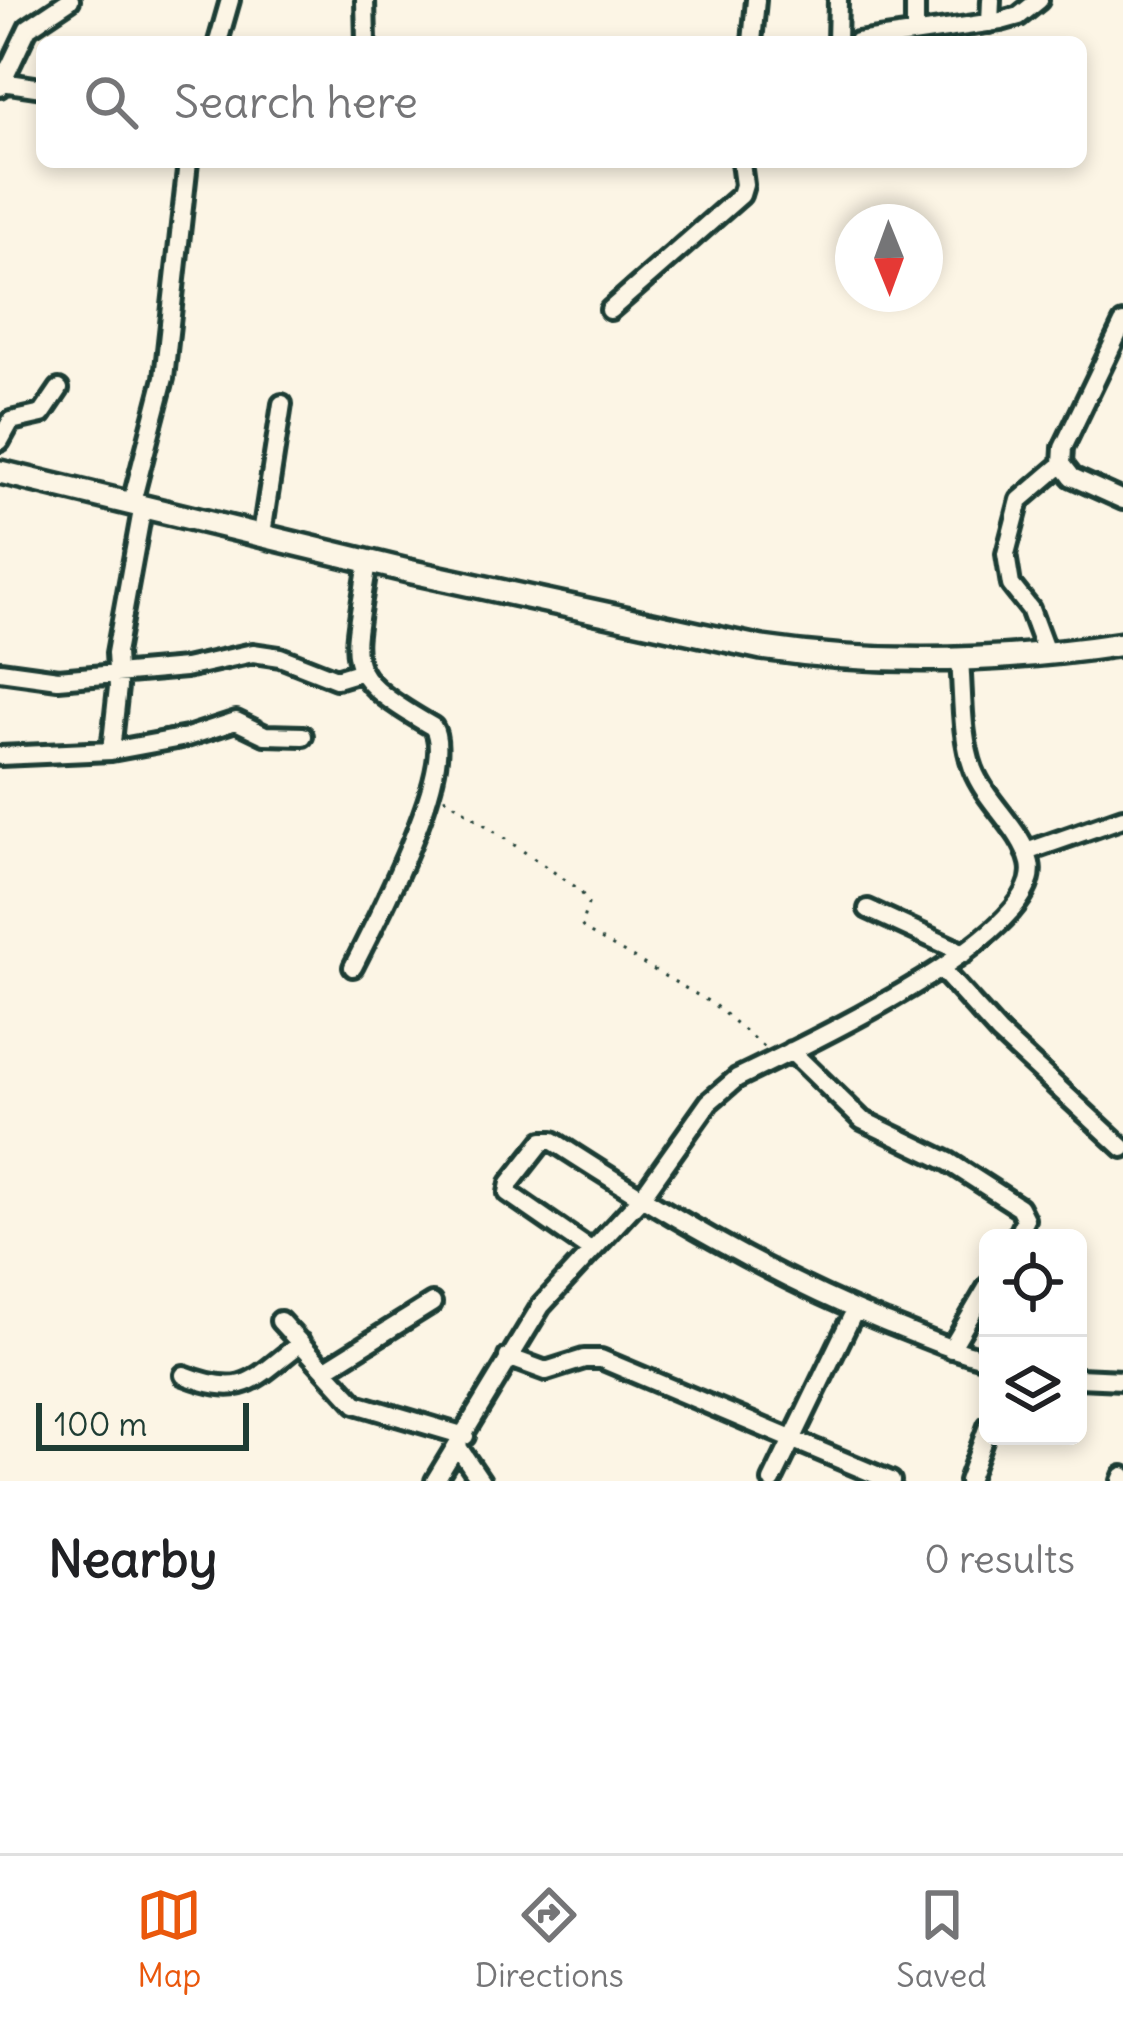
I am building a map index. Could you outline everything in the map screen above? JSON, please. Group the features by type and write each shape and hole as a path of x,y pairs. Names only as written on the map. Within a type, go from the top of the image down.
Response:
{"main road":[{"path":"0,472 408,571 762,648 820,656 960,660 1123,644"}],"street":[{"path":"0,46 70,0"},
{"path":"220,36 230,0"},
{"path":"365,0 366,36"},
{"path":"752,36 755,0"},
{"path":"837,36 838,0"},
{"path":"915,0 915,33"},
{"path":"990,22 991,0"},
{"path":"896,36 1018,16 1039,0"},
{"path":"28,28 1,84 36,87"},
{"path":"111,751 116,653 138,504 164,378 187,168"},
{"path":"610,310 741,195 743,168"},
{"path":"1123,323 1063,448 1062,464 1072,477 1123,500"},
{"path":"0,441 11,421 42,414 58,389"},
{"path":"262,534 282,404"},
{"path":"1046,655 1030,609 1011,585 1006,554 1020,500 1062,464"},
{"path":"352,967 408,854 440,746 437,733 392,703 359,672 355,640 374,562"},
{"path":"0,671 44,679 117,675 185,668 253,653 280,657 336,679 359,672"},
{"path":"435,1481 542,1306 641,1198 710,1102 737,1078 941,969 1020,904 1031,878 1026,852 974,771 960,660"},
{"path":"0,756 111,751 188,737 232,721 265,735 303,736"},
{"path":"1026,852 1123,818"},
{"path":"868,909 964,953"},
{"path":"941,969 999,1033 1123,1148"},
{"path":"784,1055 862,1120 949,1162 1018,1208 1025,1219 1020,1229"},
{"path":"592,1251 508,1192 543,1141 553,1141 729,1250 855,1310 979,1356"},
{"path":"951,1348 979,1301"},
{"path":"326,1369 431,1303"},
{"path":"772,1481 855,1310"},
{"path":"280,1321 362,1407 396,1413 457,1448 481,1481"},
{"path":"184,1375 212,1386 240,1387 301,1343"},
{"path":"508,1357 546,1371 584,1359 601,1359 891,1481"},
{"path":"1087,1378 1123,1380"},
{"path":"968,1481 981,1445"},
{"path":"456,1481 457,1448"}],"path":[{"path":"430,787 580,890 588,904 581,922 584,931 713,1004 784,1055"}]}
